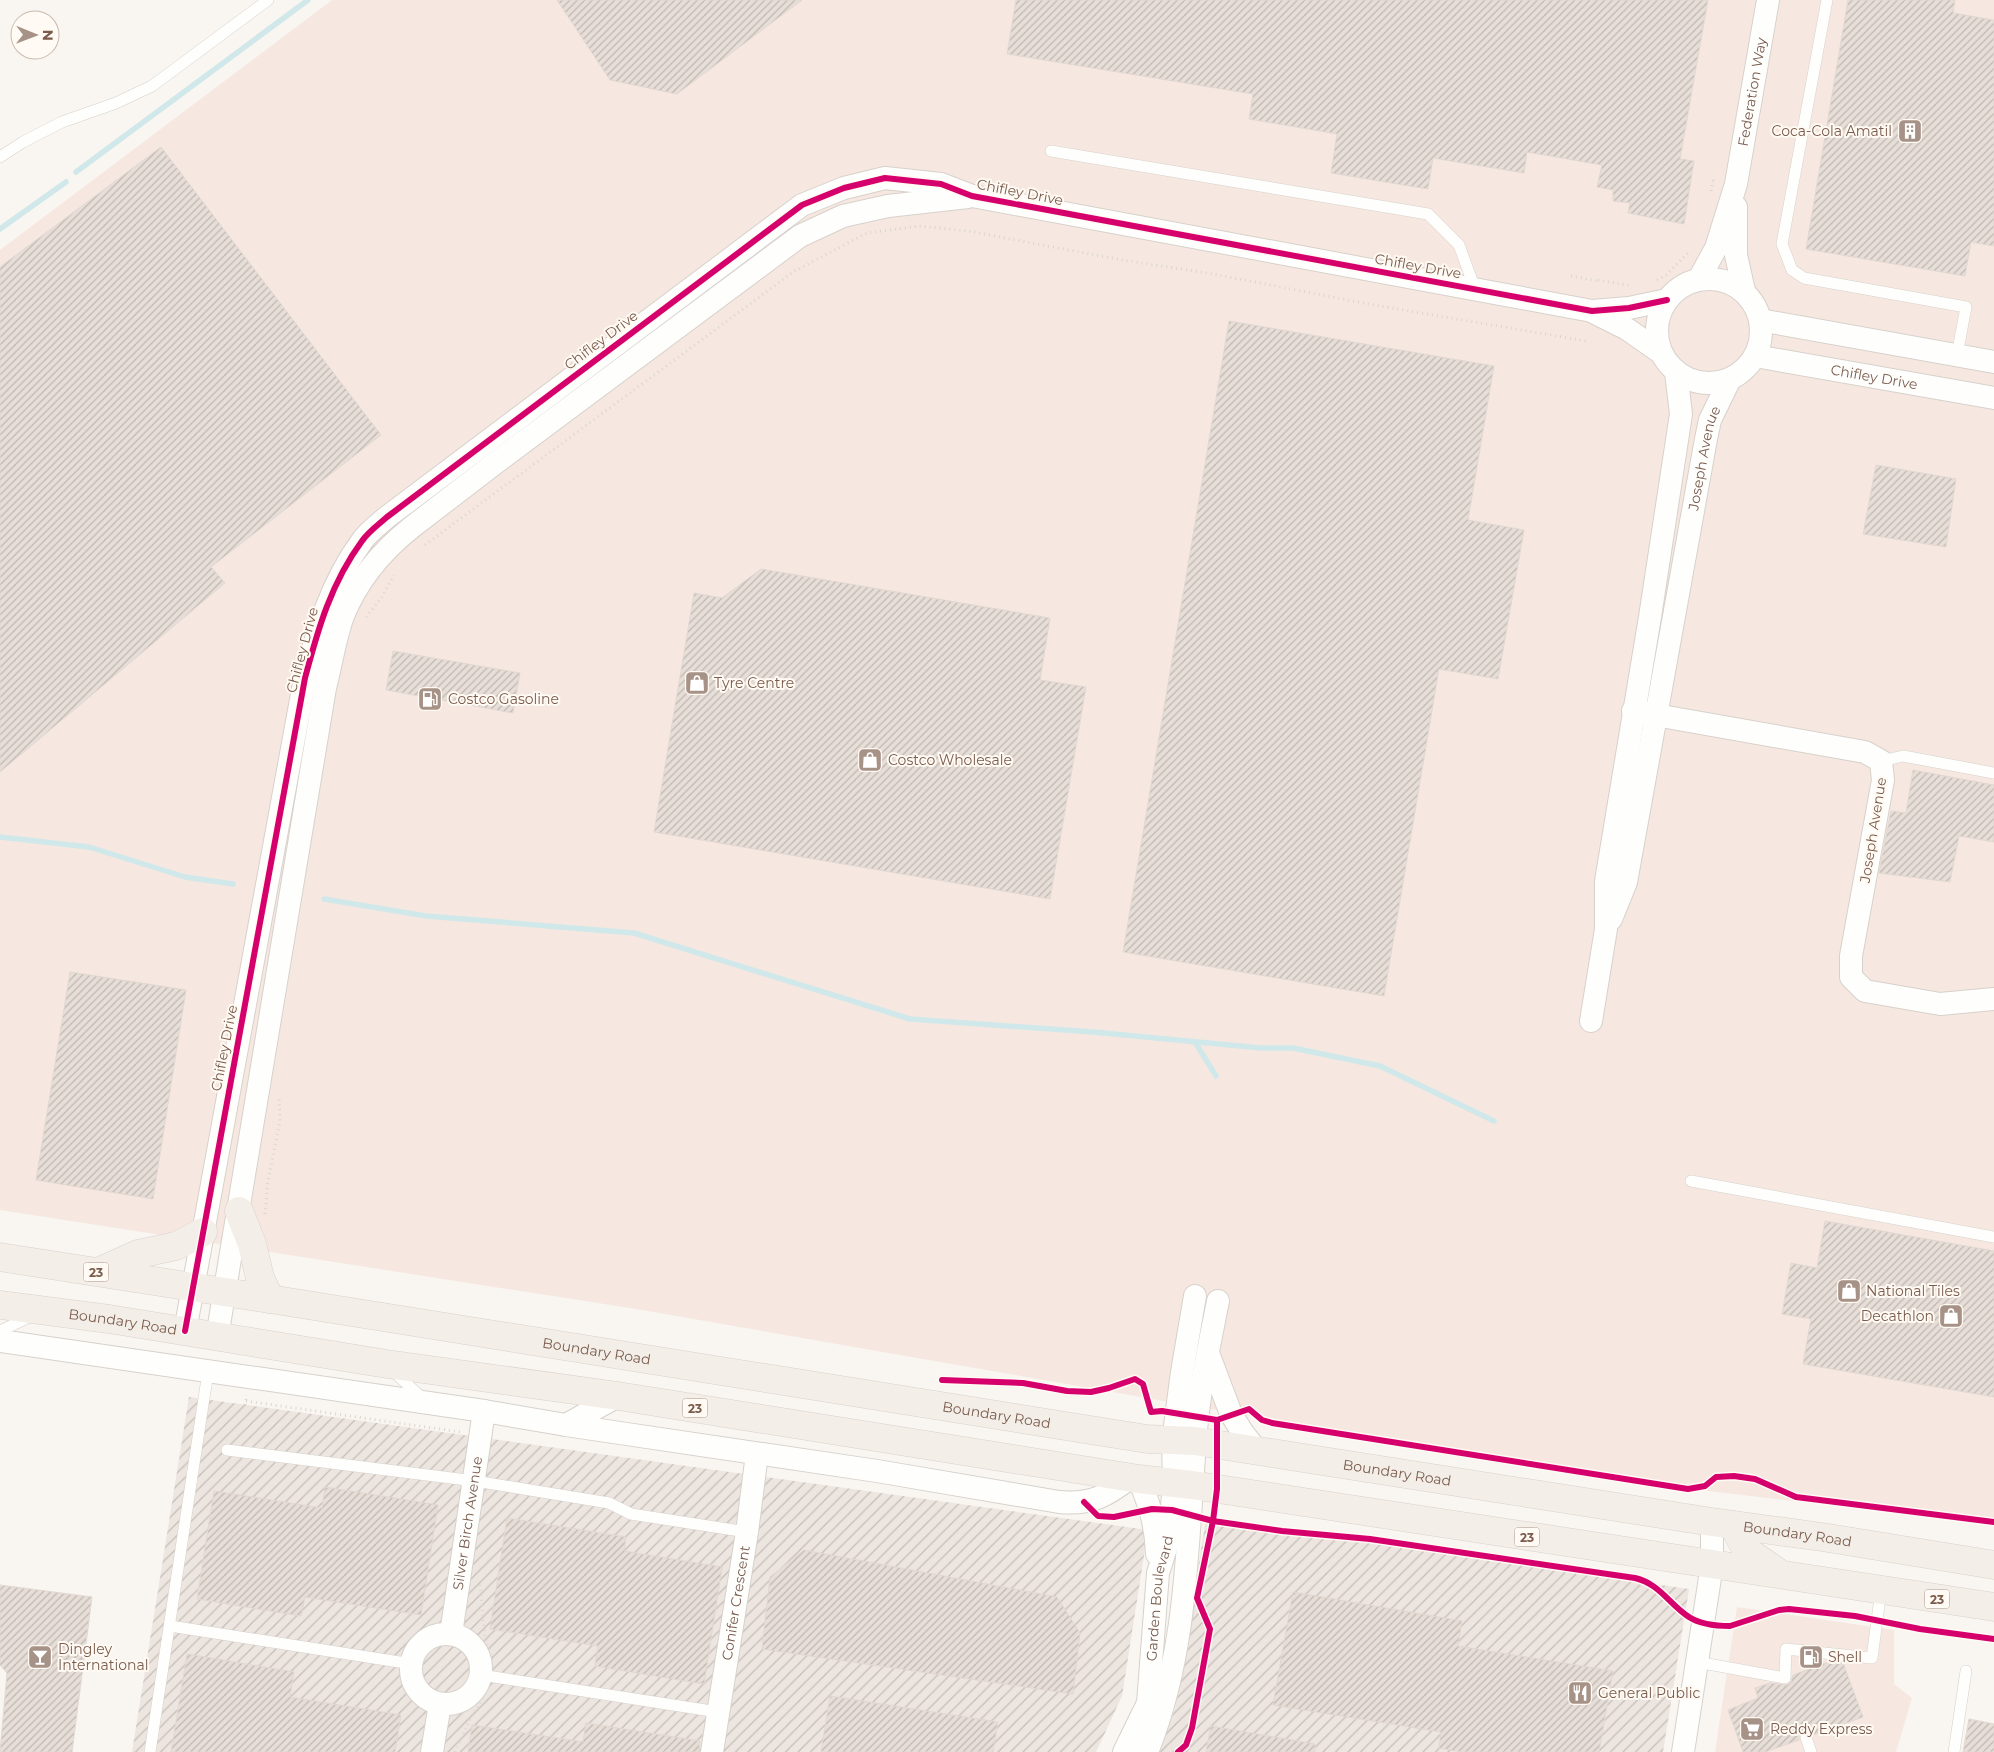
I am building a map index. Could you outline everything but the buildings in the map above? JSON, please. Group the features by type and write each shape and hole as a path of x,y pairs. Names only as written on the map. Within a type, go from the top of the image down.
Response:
{"main road":[{"path":"239,1211 252,1244 260,1278 270,1299"},
{"path":"98,1272 138,1254 176,1246 203,1232"},
{"name":"Boundary Road","path":"0,1258 270,1299 1147,1439 1184,1441 1993,1564"},
{"name":"Boundary Road","path":"0,1305 185,1331 387,1364 618,1396 1135,1478 1183,1483 1994,1607"},
{"path":"1723,1523 1747,1551 1782,1576"}],"street":[{"name":"Federation Way","path":"1699,279 1716,248 1728,182 1768,0"},
{"name":"Chifley Drive","path":"185,1331 305,678 319,625 340,576 363,539 394,511 802,205 844,188 884,178 941,184 972,196 1592,311 1629,308 1667,300"},
{"name":"Federation Way","path":"1728,182 1736,255 1744,291"},
{"name":"Chifley Drive","path":"217,1337 325,688 343,616 366,574 400,537 494,464 800,236 843,216 888,206 972,196"},
{"path":"1715,278 1730,283 1744,291 1754,304 1760,320 1760,345 1755,356 1744,370 1730,380 1716,383 1688,380 1676,372 1660,352 1656,334 1659,316 1667,300 1681,286 1699,279 1715,278"},
{"name":"Chifley Drive","path":"1592,311 1627,329 1660,352"},
{"path":"1760,320 1994,362"},
{"name":"Chifley Drive","path":"1755,356 1994,398"},
{"name":"Joseph Avenue","path":"1591,1021 1606,929 1606,881 1681,414 1676,372"},
{"name":"Joseph Avenue","path":"1606,929 1626,882 1710,420 1730,380"},
{"name":"Joseph Avenue","path":"1634,712 1865,752 1881,761 1883,780 1851,956 1851,977 1865,991 1940,1004 1994,999"},
{"path":"1184,1441 1182,1372 1195,1296"},
{"path":"1184,1441 1208,1352 1218,1300"},
{"path":"0,1341 877,1471 1071,1503 1098,1499 1135,1478 1152,1509 1158,1573"},
{"path":"1208,1352 1231,1414 1258,1452"},
{"path":"566,1425 618,1396"},
{"name":"Silver Birch Avenue","path":"451,1634 484,1412"},
{"name":"Garden Boulevard","path":"1147,1752 1170,1681 1186,1580 1183,1483 1184,1441"},
{"name":"Conifer Crescent","path":"712,1752 747,1532 757,1454"},
{"name":"Garden Boulevard","path":"1124,1752 1148,1703 1158,1573 1166,1548 1171,1519 1183,1483"},
{"path":"1684,1752 1712,1565 1723,1523"},
{"path":"451,1634 461,1637 478,1653 486,1675 462,1701 440,1704 421,1694 415,1685 412,1675 412,1664 415,1654 421,1645 430,1638 451,1634"},
{"path":"432,1752 440,1704"}],"lane":[{"path":"0,157 23,142 62,122 116,103 152,86 268,0"},
{"path":"1827,0 1782,244 1792,270 1804,278 1966,307 1957,355"},
{"path":"1051,151 1428,214 1459,245 1475,289"},
{"path":"1881,761 1903,756 1994,772"},
{"path":"1691,1181 1994,1238"},
{"path":"0,1330 44,1310"},
{"path":"387,1364 428,1404"},
{"path":"150,1752 208,1372"},
{"path":"227,1450 475,1481 610,1503 631,1514 747,1532"},
{"path":"1697,1662 1785,1678 1786,1649 1872,1658 1881,1590"},
{"path":"170,1626 412,1664"},
{"path":"1954,1752 1966,1671"},
{"path":"486,1675 718,1712"},
{"path":"1806,1737 1811,1752"}],"path":[{"path":"1709,200 1713,181 1728,182"},
{"path":"424,546 793,272 866,233 919,226 968,231 1374,305 1586,341"},
{"path":"1654,282 1666,276 1695,244"},
{"path":"1571,276 1638,287"},
{"path":"362,622 382,597 398,569"},
{"path":"266,1219 268,1181 280,1120 278,1088"},
{"path":"246,1401 481,1435"},
{"path":"455,1752 470,1719 486,1694 486,1675 492,1662 485,1637 480,1578"}],"shaded area":[{"path":"332,0 1994,0 1994,1525 1624,1481 636,1309 0,1210 0,250"},
{"path":"189,1397 1148,1530 1122,1696 1096,1752 132,1752"},
{"path":"1206,1519 1689,1589 1663,1752 1157,1752 1175,1709"},
{"name":"Shell","path":"1737,1607 1894,1630 1894,1684 1912,1698 1896,1752 1715,1752"}],"waterway":[{"path":"76,172 308,0"},
{"path":"0,229 66,182"},
{"path":"0,837 89,847 185,877 233,884"},
{"path":"324,899 426,916 634,933 910,1019 1093,1032 1261,1048 1293,1048 1380,1066 1494,1121"},
{"path":"1195,1042 1216,1076"}],"cycle path":[{"path":"185,1331 305,678 321,624 342,573 364,538 387,517 802,205 844,188 885,178 941,184 972,196 1592,311 1629,308 1667,300"},
{"path":"942,1380 1023,1383 1067,1391 1091,1392 1135,1379 1143,1384 1151,1412 1162,1411 1217,1420 1249,1409 1262,1420 1272,1423 1688,1489 1705,1486 1716,1477 1734,1476 1755,1479 1796,1497 1994,1522"},
{"path":"1178,1752 1186,1745 1192,1728 1210,1629 1197,1598 1213,1521 1217,1489 1217,1420"},
{"path":"1084,1502 1098,1516 1114,1517 1152,1509 1172,1510 1213,1521 1282,1531 1370,1539 1635,1578 1644,1581 1658,1590 1689,1617 1715,1625 1730,1626 1779,1610 1789,1609 1855,1616 1920,1629 1994,1639"}],"place":[{"name":"Coca-Cola Amatil","path":"1910,131"},
{"name":"Tyre Centre","path":"697,683"},
{"name":"Costco Gasoline","path":"430,699"},
{"name":"Costco Wholesale","path":"870,760"},
{"name":"National Tiles","path":"1849,1291"},
{"name":"Decathlon","path":"1951,1316"},
{"name":"Dingley International","path":"40,1657"},
{"name":"Shell","path":"1811,1657"},
{"name":"General Public","path":"1580,1693"},
{"name":"Reddy Express","path":"1752,1729"}]}
